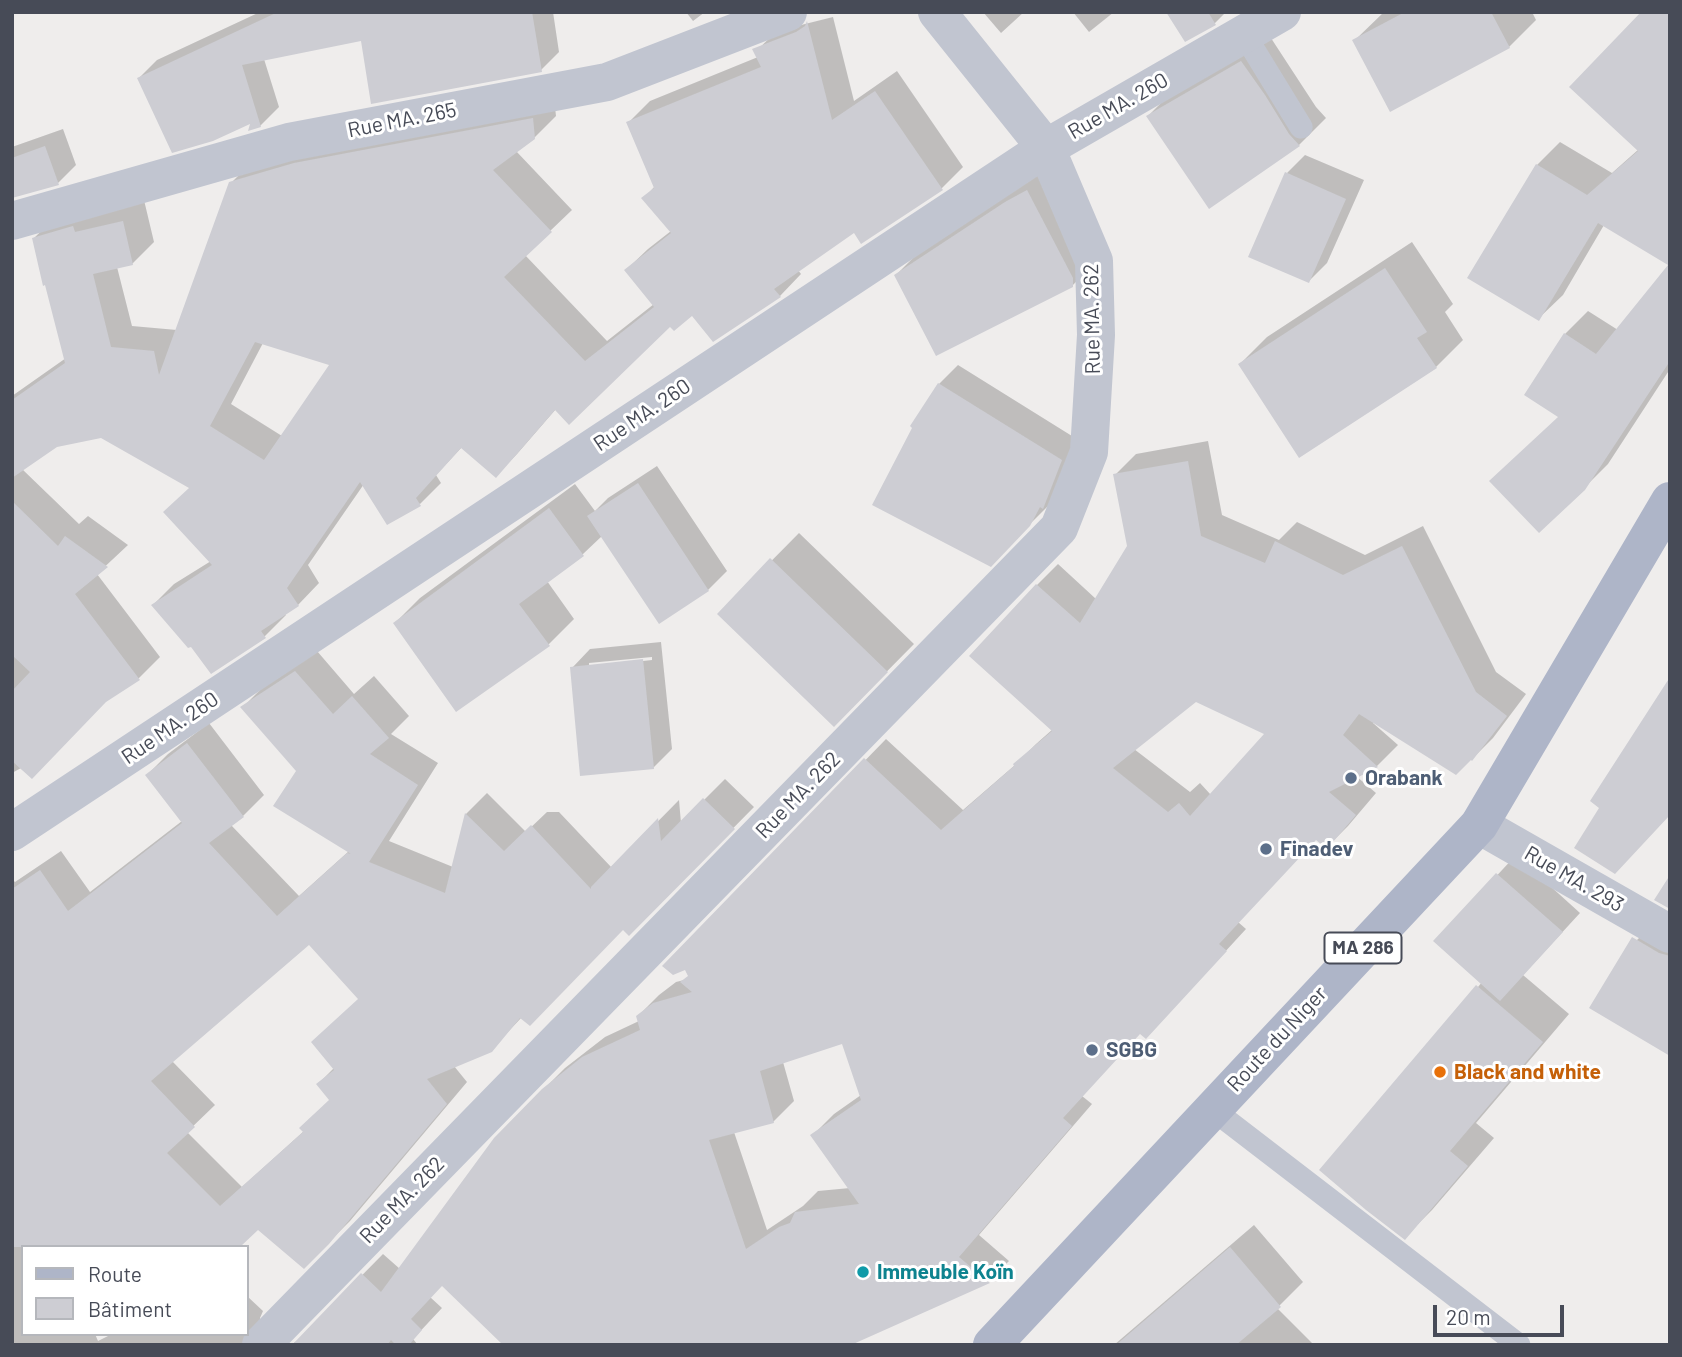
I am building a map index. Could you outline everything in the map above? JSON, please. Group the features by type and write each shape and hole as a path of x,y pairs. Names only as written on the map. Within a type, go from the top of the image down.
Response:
{"main road":[{"name":"Route du Niger","path":"992,1345 1479,825 1670,501"}],"street":[{"name":"Rue MA. 265","path":"12,221 289,142 607,82 788,12"},
{"name":"Rue MA. 262","path":"261,1345 1059,528 1089,452 1096,335 1094,261 1046,148 937,12"},
{"name":"Rue MA. 260","path":"12,832 1046,148 1282,12"},
{"name":"Rue MA. 293","path":"1479,825 1670,934"}],"lane":[{"path":"1244,34 1301,127"},
{"path":"1212,1109 1519,1345"}],"building":[{"path":"278,12 532,12 542,72 371,104 361,41 242,65 261,127 248,131 250,124 213,141 172,153 137,78"},
{"path":"1166,12 1208,12 1216,25 1185,42"},
{"path":"1405,12 1491,12 1510,48 1390,112 1352,40"},
{"path":"1641,12 1670,12 1670,361 1585,490 1539,533 1489,481 1558,417 1524,395 1564,333 1596,354 1668,265 1598,223 1539,321 1467,278 1536,164 1587,195 1638,151 1569,87"},
{"path":"807,21 832,120 875,91 943,190 861,244 854,233 774,289 781,297 713,342 692,316 674,331 670,327 569,425 555,410 496,478 461,448 416,498 421,506 387,525 360,482 287,588 299,606 261,631 266,638 211,674 191,647 188,648 151,605 212,565 163,512 189,488 101,438 57,447 12,478 12,400 65,363 32,238 73,226 75,232 123,221 133,265 93,274 111,347 154,351 159,375 229,182 294,163 533,118 535,139 493,170 552,232 504,277 585,361 654,307 624,270 671,233 641,198 654,188 626,122 761,67 752,49 805,26","holes":["255,342 329,365 264,460 210,426"]},
{"path":"1241,61 1289,134 1300,146 1209,209 1146,116"},
{"path":"45,146 59,185 12,198 12,158"},
{"path":"1285,172 1346,199 1309,283 1248,257"},
{"path":"1027,190 1073,278 1073,287 936,356 894,275"},
{"path":"1385,268 1427,332 1417,338 1437,368 1299,458 1238,364"},
{"path":"938,383 1062,460 1043,509 1040,507 1030,526 991,567 872,505 912,428 910,426"},
{"path":"1188,461 1201,536 1265,563 1275,541 1343,575 1402,546 1476,692 1507,716 1472,761 1456,775 1359,714 1343,735 1378,767 1329,792 1356,815 1327,849 1316,840 1219,944 1227,951 1146,1039 1140,1034 1063,1118 1072,1126 959,1257 990,1283 851,1345 503,1345 442,1286 411,1319 422,1330 409,1345 396,1345 391,1340 387,1345 292,1345 361,1273 381,1292 494,1138 542,1089 582,1057 640,1030 636,1016 653,1003 692,992 680,982 688,976 685,970 673,975 662,966 864,758 941,830 1052,731 969,656 1036,584 1080,623 1127,546 1113,474","holes":["1196,702 1264,734 1190,816 1179,803 1168,812 1113,768","842,1044 861,1100 810,1135 859,1204 795,1212 790,1223 779,1227 746,1249 709,1140 774,1123 760,1071"]},
{"path":"638,483 709,591 659,624 587,516"},
{"path":"12,501 58,546 65,536 108,567 75,594 140,680 106,702 32,779 12,761 12,691 30,672 12,655"},
{"path":"549,508 584,556 519,604 550,646 456,712 393,623"},
{"path":"770,558 888,672 834,727 717,614"},
{"path":"643,659 654,769 580,776 570,667"},
{"path":"295,671 333,714 352,696 389,738 370,754 418,785 369,862 445,893 465,813 504,851 531,825 591,889 658,818 661,841 703,798 735,829 629,936 623,930 530,1026 520,1018 492,1052 427,1079 447,1104 329,1244 304,1269 258,1230 242,1245 12,1247 12,889 40,870 68,911 182,823 145,775 187,743 244,817 209,843 277,916 347,853 351,854 273,806 296,771 240,707","holes":["309,945 358,999 311,1042 334,1070 316,1084 329,1100 299,1128 303,1132 220,1206 167,1153 195,1127 151,1081"]},
{"path":"1670,677 1670,815 1615,874 1574,848 1599,808 1590,801"},
{"path":"1496,873 1563,932 1500,1001 1433,941"},
{"path":"1670,875 1670,909 1654,900"},
{"path":"1632,937 1659,953 1670,956 1670,1056 1589,1008"},
{"path":"1476,985 1543,1042 1450,1151 1468,1166 1405,1240 1319,1170"},
{"path":"1230,1247 1281,1307 1236,1345 1116,1345"}],"place":[{"name":"Orabank","path":"1351,778"},
{"name":"Finadev","path":"1266,849"},
{"name":"SGBG","path":"1092,1050"},
{"name":"Black and white","path":"1440,1072"},
{"name":"Immeuble Koïn","path":"863,1272"}]}
